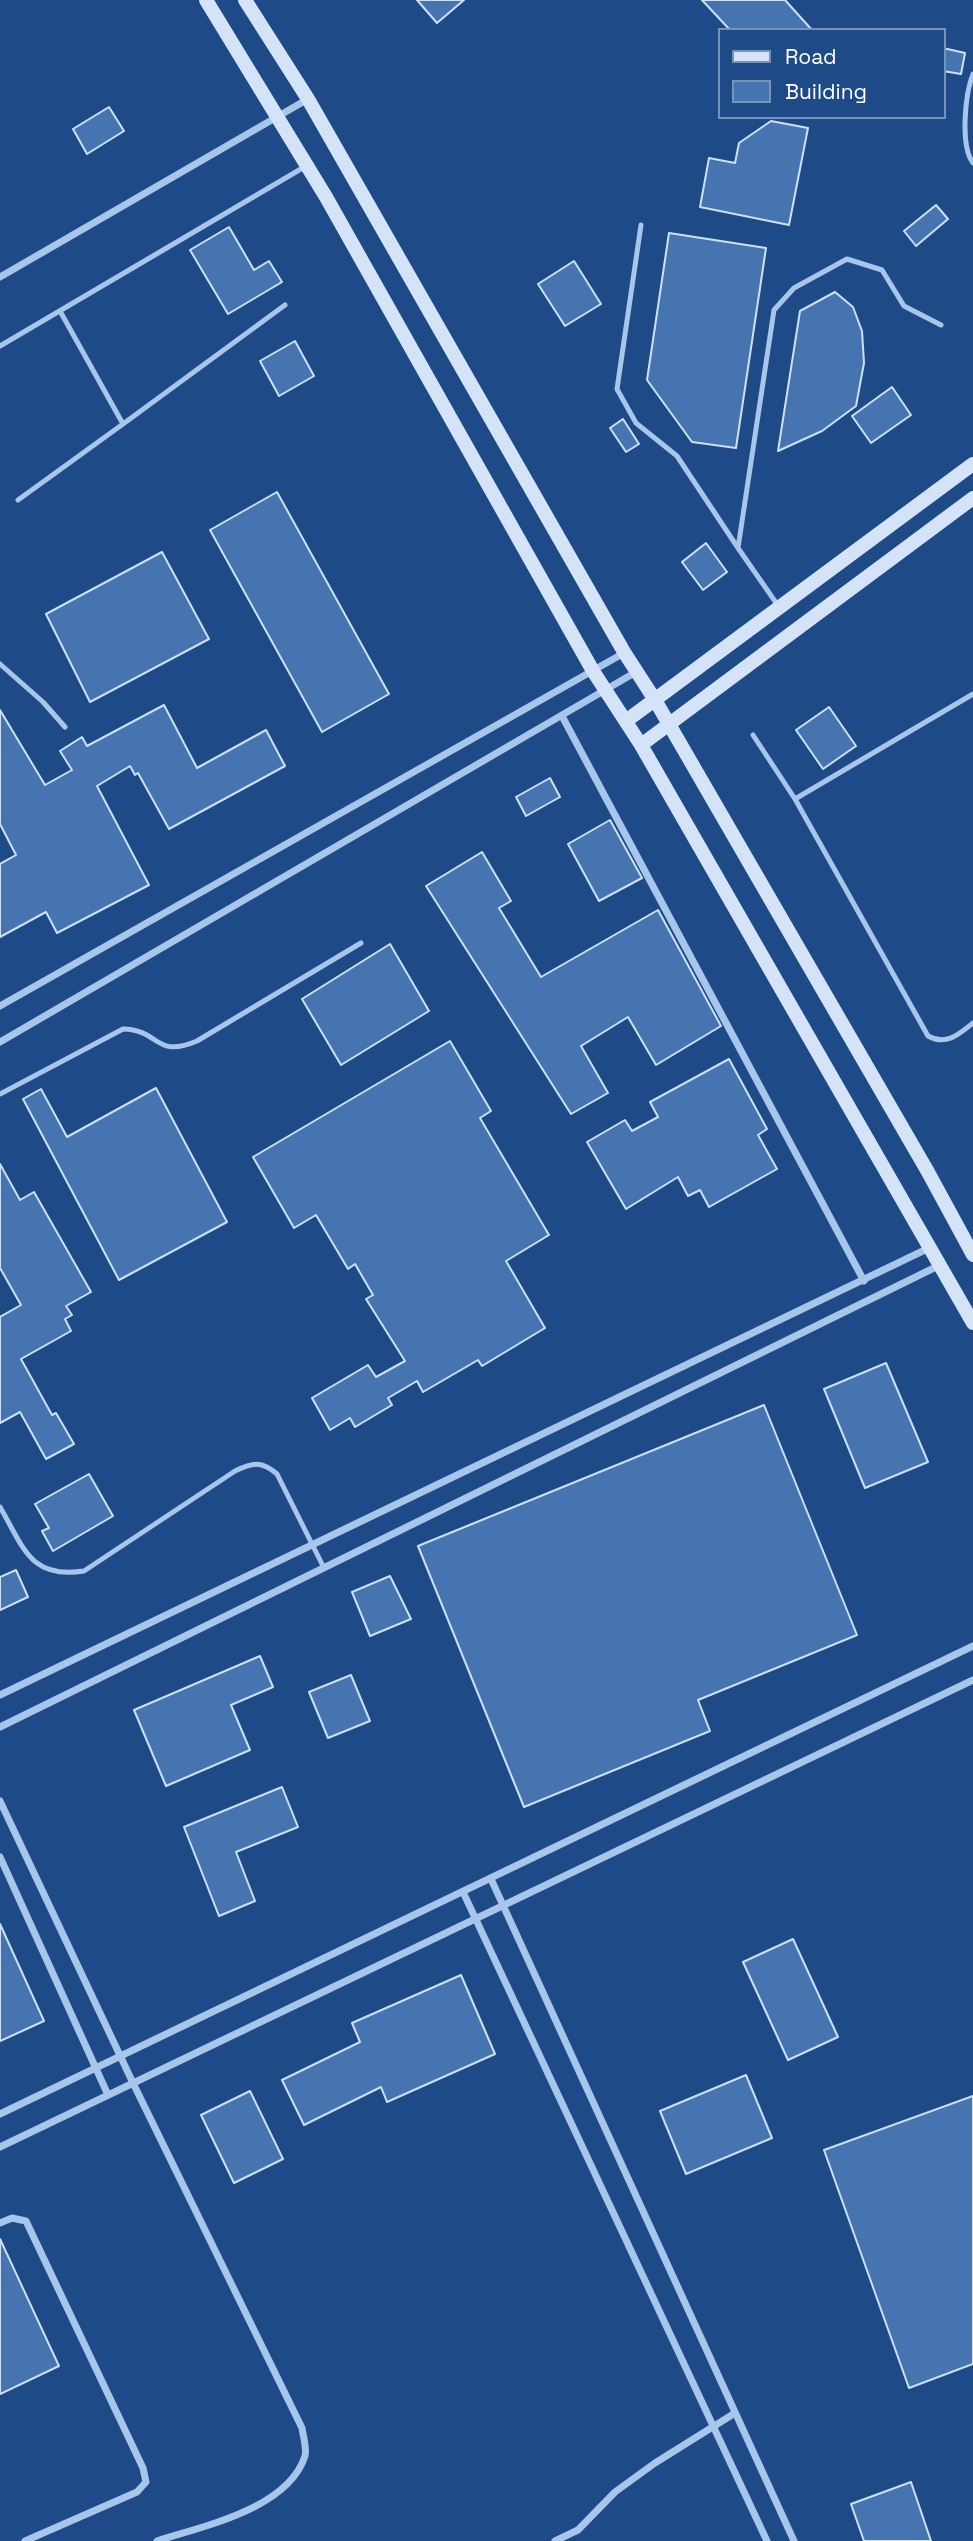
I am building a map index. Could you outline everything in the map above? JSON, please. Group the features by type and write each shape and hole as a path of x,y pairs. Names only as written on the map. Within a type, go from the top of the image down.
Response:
{"street":[{"path":"206,0 306,166 593,671 640,745 973,1323"},
{"path":"246,0 308,99 624,652 928,1172 973,1255"},
{"path":"0,277 308,99"},
{"path":"626,721 973,464"},
{"path":"640,745 973,498"},
{"path":"0,1006 624,652"},
{"path":"0,1042 606,691 636,671"},
{"path":"562,716 864,1281"},
{"path":"0,1695 929,1248"},
{"path":"0,1727 938,1266"},
{"path":"0,2115 973,1646"},
{"path":"0,2147 973,1680"},
{"path":"0,1801 120,2057 302,2428 305,2454 292,2478 272,2498 228,2518 157,2541"},
{"path":"0,1857 108,2095"},
{"path":"491,1879 794,2541"},
{"path":"463,1892 767,2541"},
{"path":"0,2223 12,2218 26,2221 143,2468 146,2482 137,2492 25,2541"},
{"path":"555,2541 578,2530 615,2492 655,2463 735,2413"}],"lane":[{"path":"973,74 969,88 965,146 973,163"},
{"path":"0,346 306,166"},
{"path":"641,225 617,389 636,423 677,456 779,607"},
{"path":"738,548 774,310 783,298 842,260 855,260 882,270 904,306 941,325"},
{"path":"18,500 285,305"},
{"path":"60,311 123,424"},
{"path":"0,664 48,706 65,727"},
{"path":"795,799 973,694"},
{"path":"753,735 795,799 928,1036 944,1041 954,1038 973,1023"},
{"path":"0,1094 123,1029 136,1029 166,1049 178,1049 361,943"},
{"path":"0,1507 31,1560 44,1570 62,1574 84,1571 235,1471 250,1463 266,1465 277,1474 324,1568"}],"building":[{"path":"417,0 464,0 437,23"},
{"path":"702,0 785,0 810,28 728,28"},
{"path":"945,48 965,53 961,74 945,71"},
{"path":"109,107 124,131 87,154 73,129"},
{"path":"771,121 808,128 789,225 700,207 709,158 735,163 739,143"},
{"path":"936,205 948,219 916,246 904,231"},
{"path":"229,227 254,270 269,261 282,282 228,314 190,250"},
{"path":"669,233 766,248 736,448 692,442 647,380"},
{"path":"574,261 601,304 565,326 538,284"},
{"path":"835,292 853,307 862,331 864,363 856,406 822,431 778,451 800,311"},
{"path":"295,341 314,376 279,396 260,361"},
{"path":"892,387 911,415 871,443 852,416"},
{"path":"623,419 639,444 626,452 610,428"},
{"path":"277,492 389,694 322,732 210,530"},
{"path":"706,543 727,572 703,590 682,562"},
{"path":"162,552 209,639 90,702 46,614"},
{"path":"164,705 197,768 266,730 285,766 169,829 138,773 135,775 130,766 97,786 149,885 57,933 46,912 0,937 0,864 16,855 0,824 0,710 45,785 72,770 60,751 82,737 87,746"},
{"path":"829,707 856,746 823,769 796,730"},
{"path":"550,778 560,797 526,816 516,797"},
{"path":"610,820 642,878 599,901 568,844"},
{"path":"482,852 511,901 499,908 541,977 658,910 721,1026 656,1065 628,1017 581,1046 608,1093 571,1114 426,886"},
{"path":"390,944 429,1011 341,1065 302,999"},
{"path":"450,1041 491,1111 480,1118 549,1235 506,1261 545,1328 482,1366 478,1360 423,1392 417,1381 388,1398 392,1405 355,1427 350,1418 330,1430 312,1398 368,1365 376,1377 405,1361 366,1299 373,1295 355,1264 348,1269 316,1215 294,1228 253,1157"},
{"path":"729,1059 767,1129 758,1135 777,1169 709,1207 700,1190 688,1196 678,1177 626,1209 587,1142 625,1120 632,1131 658,1117 650,1102"},
{"path":"156,1088 227,1222 119,1280 23,1099 41,1089 67,1137"},
{"path":"0,1164 20,1200 34,1192 91,1292 66,1306 72,1315 65,1319 71,1331 21,1359 52,1415 56,1413 74,1444 46,1459 20,1412 0,1423 0,1317 21,1305 0,1268"},
{"path":"886,1363 928,1462 865,1488 824,1389"},
{"path":"764,1405 857,1635 698,1700 710,1731 524,1807 418,1546"},
{"path":"89,1474 113,1516 53,1551 42,1531 49,1528 35,1504"},
{"path":"16,1570 28,1597 0,1610 0,1577"},
{"path":"390,1576 411,1619 370,1636 352,1592"},
{"path":"260,1656 273,1687 231,1705 250,1750 166,1786 134,1710"},
{"path":"351,1675 370,1721 328,1738 309,1692"},
{"path":"282,1787 298,1827 236,1852 255,1901 219,1916 184,1827"},
{"path":"0,1924 44,2021 0,2041"},
{"path":"793,1939 838,2037 788,2060 743,1962"},
{"path":"461,1975 495,2054 387,2102 381,2087 304,2125 282,2080 360,2042 352,2023"},
{"path":"746,2075 772,2138 686,2174 660,2111"},
{"path":"250,2091 283,2159 234,2183 201,2115"},
{"path":"973,2096 973,2364 909,2388 824,2150"},
{"path":"0,2239 59,2366 0,2394"},
{"path":"911,2482 931,2541 864,2541 851,2504"}]}
